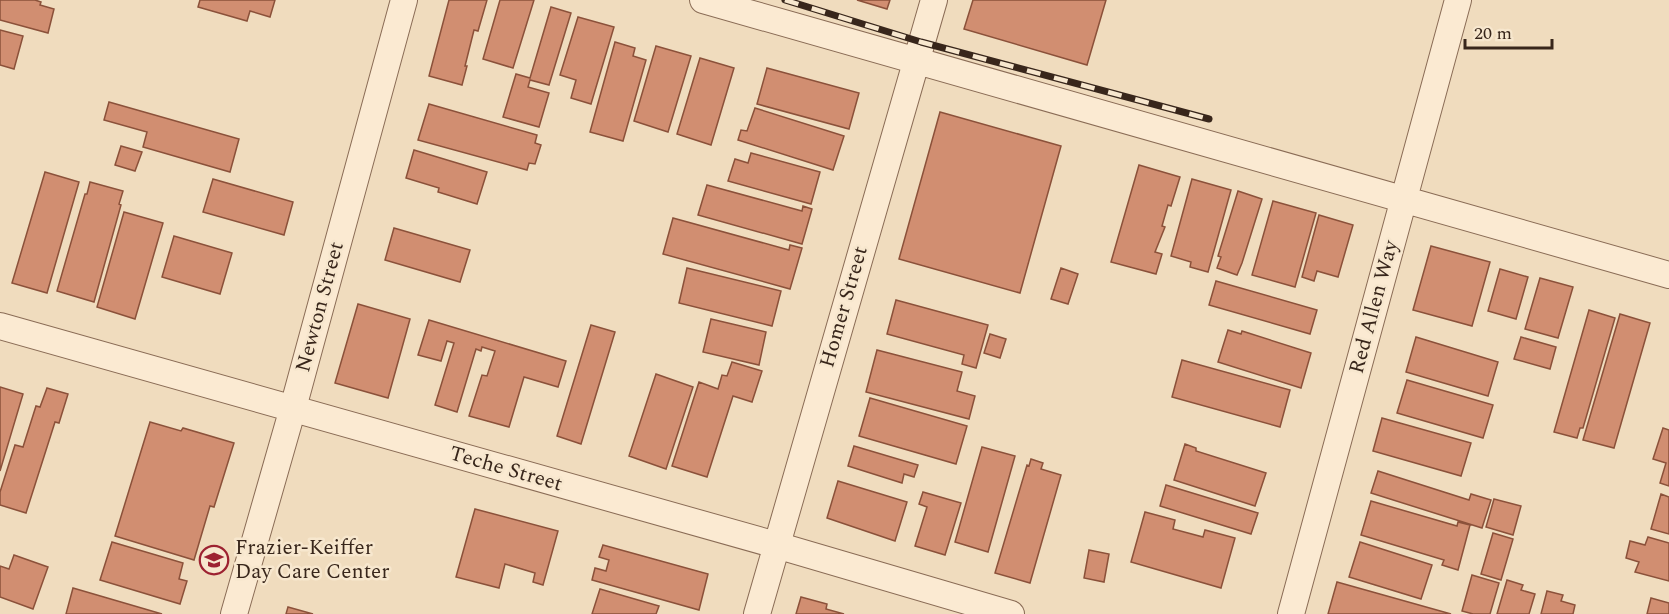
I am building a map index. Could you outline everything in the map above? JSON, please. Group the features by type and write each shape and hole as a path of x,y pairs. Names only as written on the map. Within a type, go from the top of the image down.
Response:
{"street":[{"name":"Newton Street","path":"234,614 404,0"},
{"path":"703,0 1669,275"},
{"name":"Homer Street","path":"757,614 934,0"},
{"name":"Red Allen Way","path":"1291,614 1458,0"},
{"name":"Teche Street","path":"0,326 776,545 1011,614"}],"building":[{"path":"0,0 35,0 41,2 40,5 54,9 48,33 0,20"},
{"path":"200,0 275,0 270,17 250,11 247,21 198,7"},
{"path":"449,0 487,0 478,31 474,30 462,85 429,76"},
{"path":"500,0 534,0 513,68 483,59"},
{"path":"857,0 890,0 887,9"},
{"path":"973,0 1106,0 1087,65 964,29"},
{"path":"551,7 571,13 549,85 530,80 528,87 549,93 539,127 503,117 516,74 530,78"},
{"path":"578,17 614,27 591,104 571,98 576,80 560,75"},
{"path":"0,30 23,36 14,69 0,65"},
{"path":"615,42 635,48 633,56 646,60 623,141 590,132"},
{"path":"656,46 691,56 668,132 634,121"},
{"path":"700,58 734,68 711,145 677,134"},
{"path":"767,68 859,93 849,129 757,104"},
{"path":"109,102 239,139 230,172 143,147 147,132 104,120"},
{"path":"429,104 537,135 535,143 541,145 535,164 529,163 527,170 418,140"},
{"path":"755,108 844,136 833,170 738,140 741,130 747,131"},
{"path":"940,112 1061,146 1020,293 899,259"},
{"path":"121,146 142,152 135,171 115,165"},
{"path":"414,150 487,172 477,204 438,192 439,188 406,178"},
{"path":"751,153 820,172 811,204 728,181 735,159 748,163"},
{"path":"1139,165 1180,177 1171,206 1168,205 1162,226 1165,227 1155,252 1162,254 1156,274 1111,262"},
{"path":"45,172 79,182 47,293 12,283"},
{"path":"213,179 293,202 284,235 203,212"},
{"path":"1192,179 1231,190 1208,272 1190,267 1191,262 1171,256"},
{"path":"90,182 123,191 94,302 57,291"},
{"path":"707,185 802,211 803,206 812,209 802,244 698,215"},
{"path":"1238,191 1262,199 1237,275 1217,268 1221,257 1218,256"},
{"path":"1273,201 1316,213 1295,287 1252,275"},
{"path":"124,212 163,223 135,319 97,307"},
{"path":"1319,215 1353,225 1338,277 1317,271 1314,281 1302,277"},
{"path":"673,218 789,250 790,245 802,248 790,289 663,254"},
{"path":"394,228 470,250 460,282 385,260"},
{"path":"174,236 232,253 220,294 162,277"},
{"path":"1431,246 1490,262 1472,326 1413,310"},
{"path":"687,268 781,291 772,326 679,303"},
{"path":"1061,268 1078,274 1068,304 1051,299"},
{"path":"1500,269 1528,277 1516,319 1488,311"},
{"path":"1540,278 1573,287 1558,338 1525,329"},
{"path":"1216,281 1317,310 1310,334 1209,305"},
{"path":"896,300 988,325 976,368 962,364 964,355 887,334"},
{"path":"358,304 410,319 388,398 335,383"},
{"path":"1589,310 1615,318 1583,428 1580,428 1577,438 1554,432"},
{"path":"1620,314 1650,323 1614,448 1583,440"},
{"path":"711,319 766,332 759,365 703,352"},
{"path":"429,320 566,361 558,387 524,377 509,427 469,416 482,375 487,376 495,351 482,347 481,351 476,349 457,412 435,405 454,343 447,341 441,361 418,355"},
{"path":"591,325 615,332 581,444 557,436"},
{"path":"1228,330 1241,334 1242,331 1311,353 1301,388 1218,362"},
{"path":"990,334 1006,339 1000,358 984,353"},
{"path":"1416,337 1498,362 1488,396 1406,372"},
{"path":"1521,337 1556,347 1550,369 1514,359"},
{"path":"877,350 962,372 957,391 975,396 969,419 866,392"},
{"path":"1182,360 1290,390 1280,427 1172,397"},
{"path":"732,362 762,371 752,402 733,396 707,477 672,466 699,382 718,389 722,375 727,376"},
{"path":"656,374 693,387 666,469 629,456"},
{"path":"1407,380 1493,405 1483,438 1397,413"},
{"path":"0,387 23,394 0,471"},
{"path":"47,388 68,394 59,423 55,422 26,513 0,505 0,492 15,445 23,447 36,406 40,407"},
{"path":"870,398 967,426 956,464 859,436"},
{"path":"1382,418 1471,443 1461,476 1373,451"},
{"path":"150,422 181,431 183,428 234,443 214,507 210,506 194,560 115,536"},
{"path":"1663,428 1669,430 1669,486 1660,483 1666,463 1653,459"},
{"path":"1185,444 1196,448 1196,451 1266,473 1255,506 1174,480"},
{"path":"854,446 918,465 914,477 904,474 902,483 848,466"},
{"path":"982,447 1015,456 988,552 955,542"},
{"path":"1031,459 1043,463 1041,469 1061,475 1030,583 995,573 1027,465 1029,466"},
{"path":"1378,471 1469,500 1471,494 1491,500 1482,528 1371,493"},
{"path":"838,481 907,502 895,541 827,518"},
{"path":"1166,485 1258,513 1251,534 1160,506"},
{"path":"923,492 961,503 945,555 915,546 927,507 919,504"},
{"path":"1661,494 1669,497 1669,534 1651,529"},
{"path":"1494,499 1521,506 1513,535 1486,527"},
{"path":"1371,501 1457,526 1458,522 1470,525 1458,570 1442,565 1444,560 1361,535"},
{"path":"475,509 558,531 543,585 533,582 535,573 505,564 499,588 456,577"},
{"path":"1145,512 1175,520 1173,529 1203,537 1205,530 1235,538 1221,588 1131,562"},
{"path":"1493,533 1513,539 1501,580 1481,574"},
{"path":"1648,537 1669,543 1669,581 1635,572 1639,562 1626,558 1630,541 1645,545"},
{"path":"112,542 183,563 179,579 187,581 180,604 100,580"},
{"path":"1360,542 1432,565 1421,599 1349,577"},
{"path":"603,545 708,574 699,610 592,580 595,568 606,571 609,560 599,557"},
{"path":"1089,550 1109,554 1104,582 1084,578"},
{"path":"14,555 48,567 33,609 0,597 0,566 9,569"},
{"path":"1472,575 1499,583 1490,614 1473,614 1462,611"},
{"path":"1507,580 1523,585 1521,590 1535,594 1529,614 1497,614"},
{"path":"1337,582 1451,614 1328,614"},
{"path":"73,588 162,614 66,614"},
{"path":"600,589 659,606 656,614 592,614"},
{"path":"1547,591 1563,595 1561,601 1575,605 1573,614 1541,614"},
{"path":"801,597 827,604 826,609 844,614 796,614"},
{"path":"1651,598 1669,603 1669,614 1647,614"},
{"path":"288,607 313,614 286,614"}],"railway":[{"path":"785,0 921,42 1209,119"}],"place":[{"name":"Frazier-Keiffer Day Care Center","path":"214,560"}]}
